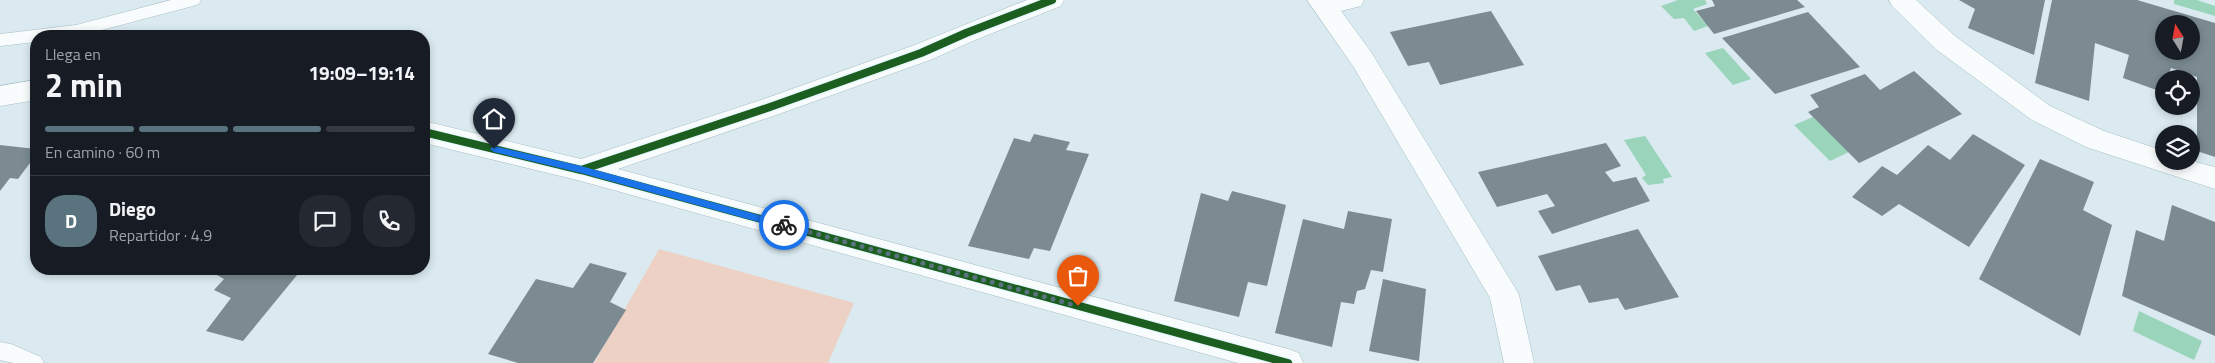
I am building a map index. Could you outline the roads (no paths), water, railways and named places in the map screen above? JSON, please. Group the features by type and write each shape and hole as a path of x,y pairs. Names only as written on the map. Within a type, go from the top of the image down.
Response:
{"street":[{"path":"581,170 770,107 921,53 966,33 1052,0"},
{"path":"1352,0 1322,3 1362,59 1504,295 1519,363"},
{"path":"1900,0 1946,44 2041,113 2095,139 2215,178"},
{"path":"0,96 30,91"},
{"path":"430,133 581,170 1288,363"}],"lane":[{"path":"80,30 192,0"},
{"path":"0,40 30,36"},
{"path":"0,351 11,353 34,363"}]}
